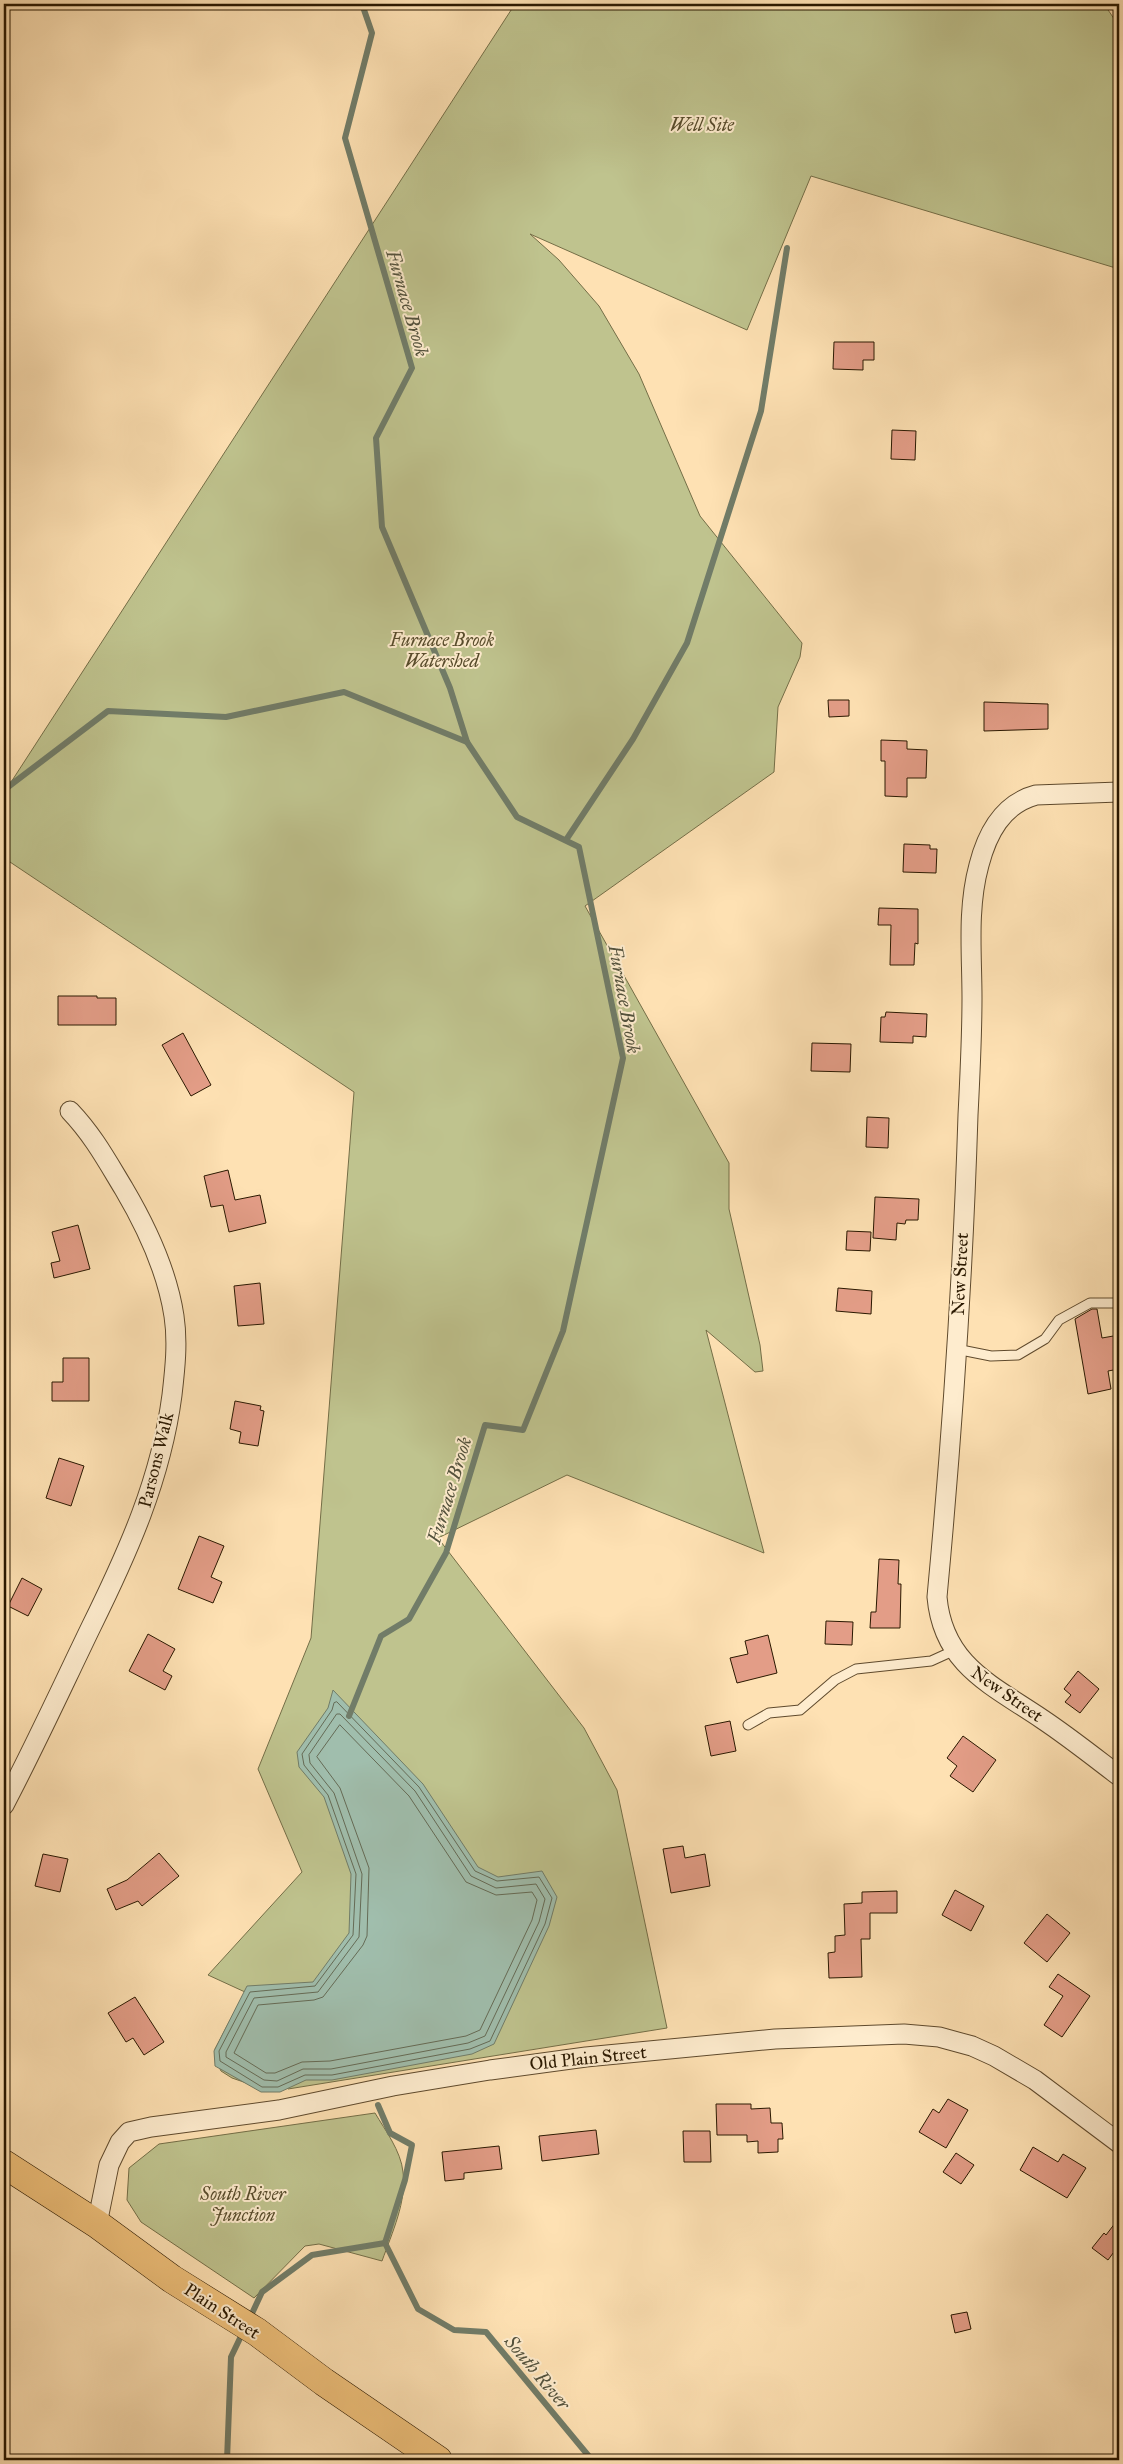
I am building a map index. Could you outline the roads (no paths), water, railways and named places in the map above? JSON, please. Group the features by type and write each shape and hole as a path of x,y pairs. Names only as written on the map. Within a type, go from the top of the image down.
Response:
{"main road":[{"name":"Plain Street","path":"4,2164 97,2224 172,2279 246,2325 324,2382 438,2460"}],"street":[{"name":"New Street","path":"1119,792 1036,795 1023,798 1007,810 994,826 987,839 978,867 971,911 972,1000 956,1349 948,1488 937,1597 942,1626 953,1651 963,1662 987,1683 1042,1719 1119,1776"},
{"name":"Parsons Walk","path":"4,1805 49,1716 138,1528 162,1453 174,1382 176,1349 174,1316 159,1260 138,1214 103,1152 70,1111"},
{"name":"Old Plain Street","path":"97,2224 109,2165 120,2142 130,2132 150,2127 279,2110 393,2086 490,2070 586,2057 775,2039 904,2034 939,2037 972,2046 994,2056 1028,2076 1119,2143"}],"lane":[{"path":"956,1349 991,1356 1018,1355 1046,1338 1059,1320 1090,1303 1119,1303"},
{"path":"748,1725 769,1713 800,1710 835,1680 856,1668 931,1661 953,1651"}],"water":[{"path":"333,1690 423,1784 478,1867 498,1877 542,1871 557,1897 549,1926 494,2044 472,2054 332,2080 306,2080 280,2092 261,2092 215,2066 214,2051 247,1986 313,1982 349,1933 351,1874 324,1797 299,1767 297,1752 328,1708"}],"waterway":[{"name":"Furnace Brook","path":"349,1716 381,1636 409,1619 446,1553 485,1425 523,1430 563,1331 623,1058 579,847 517,817 467,742 450,688 382,527 376,438 412,368 345,138 372,33 362,4"},
{"path":"566,840 633,739 687,643 761,411 787,248"},
{"path":"4,790 108,711 226,717 344,692 467,742"},
{"name":"Furnace Brook","path":"378,2105 390,2133 412,2145 405,2180 385,2243"},
{"name":"South River","path":"249,2320 262,2292 312,2255 385,2243 418,2309 454,2330 486,2332 592,2460"},
{"name":"South River","path":"227,2460 231,2357 243,2332"}],"park label":[{"name":"Well Site","path":"702,125"},
{"name":"Furnace Brook Watershed","path":"442,650"},
{"name":"South River Junction","path":"243,2204"}]}
